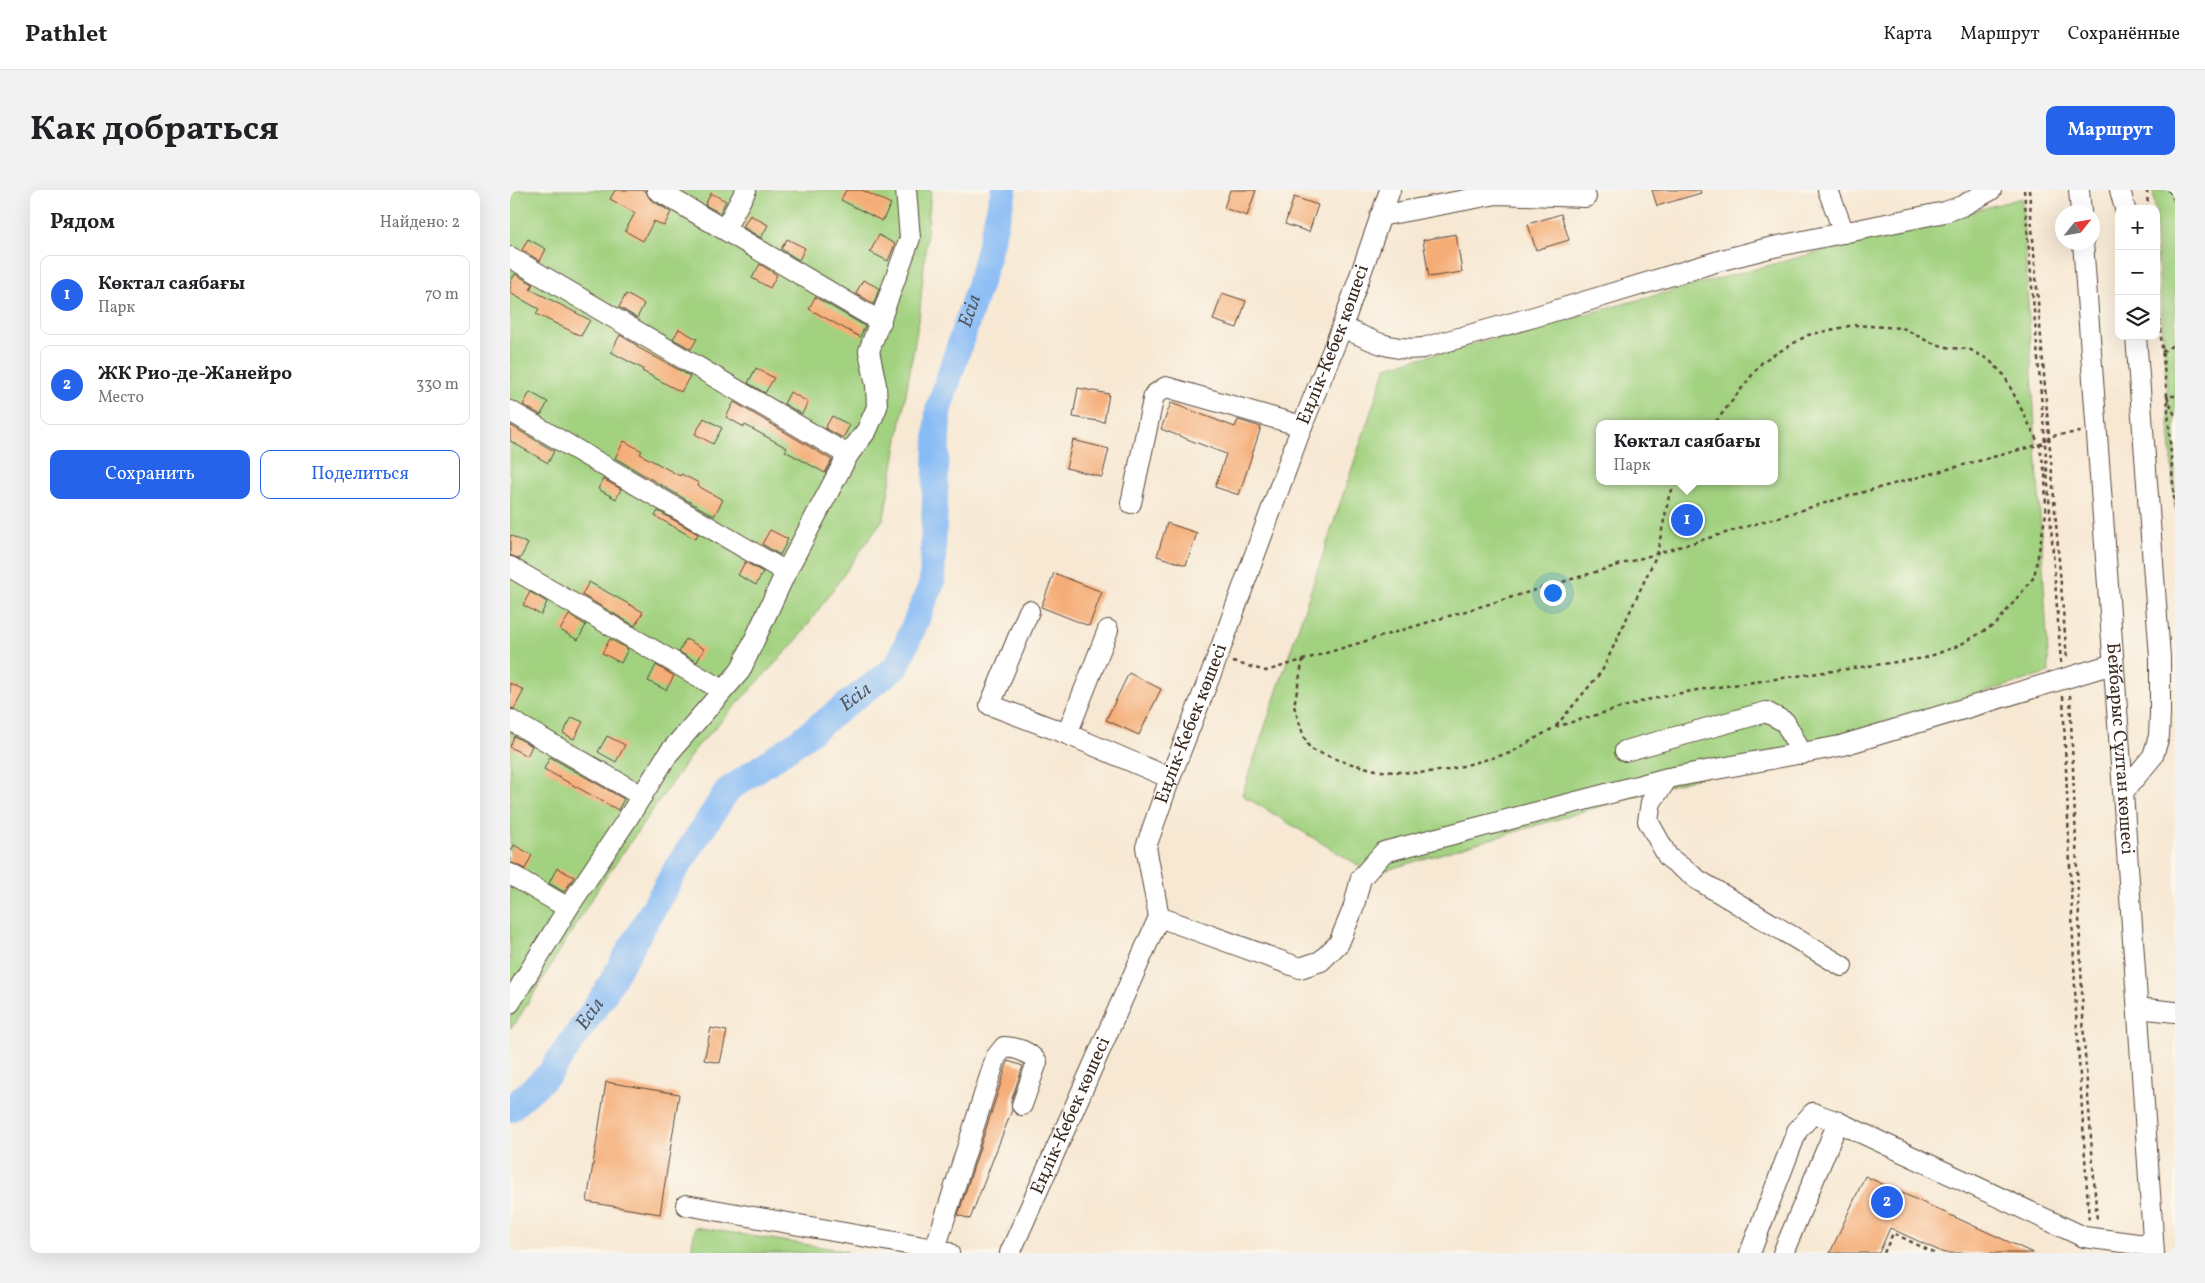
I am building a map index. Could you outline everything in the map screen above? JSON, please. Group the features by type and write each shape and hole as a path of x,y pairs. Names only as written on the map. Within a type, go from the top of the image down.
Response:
{"street":[{"path":"657,190 881,322"},
{"path":"724,229 746,190"},
{"path":"510,1003 568,908 668,754 740,671 786,572 848,455 867,430 877,407 876,386 869,351 910,238 906,190"},
{"name":"Еңлік-Кебек көшесі","path":"1010,1253 1159,917 1146,847 1302,426 1342,327 1390,190"},
{"path":"1828,190 1844,233"},
{"path":"1342,327 1381,344 1405,350 1423,348 1534,317 1722,260 1946,212 1962,206 1991,190"},
{"path":"2079,190 2080,205"},
{"path":"2120,190 2124,205"},
{"path":"1380,216 1497,194 1586,197"},
{"name":"Бейбарыс Сұлтан көшесі","path":"2084,250 2138,1008 2153,1250"},
{"path":"510,257 848,455"},
{"path":"2123,792 2153,756 2159,736 2168,656 2136,340"},
{"path":"1131,503 1154,395 1166,387 1302,426"},
{"path":"510,411 786,572"},
{"path":"510,567 722,690"},
{"path":"1029,611 990,705 1067,734 1170,778"},
{"path":"1067,734 1108,630"},
{"path":"1159,917 1300,968 1321,961 1338,943 1353,909 1361,878 1384,852 1668,778 1840,746 2113,664"},
{"path":"1625,751 1766,712 1785,722 1802,754"},
{"path":"510,720 642,796"},
{"path":"1668,778 1652,802 1648,821 1668,858 1698,880 1842,966"},
{"path":"510,874 568,908"},
{"path":"2138,1008 2175,1012"},
{"path":"686,1205 942,1251 996,1057 1004,1047 1021,1050 1030,1054 1037,1062 1022,1104"},
{"path":"1750,1253 1797,1131 1813,1113 1838,1122 2084,1237 2153,1250"},
{"path":"1783,1253 1838,1122"}],"path":[{"path":"2024,190 2066,678 2076,1002 2094,1238"},
{"path":"2029,190 2050,436 2066,678 2094,1238"},
{"path":"2146,190 2148,205"},
{"path":"2168,190 2175,201"},
{"path":"2157,295 2167,396 2175,514"},
{"path":"1303,659 1294,706 1310,749 1344,762 1380,771 1418,773 1448,770 1510,753 1554,727 1651,699 1697,690 1925,658 1958,646 1996,624 2034,577 2046,513 2045,472 2039,444 2004,375 1990,360 1969,350 1950,348 1929,342 1903,328 1854,325 1808,335 1763,361 1717,420"},
{"path":"2162,352 2175,344"},
{"path":"2167,396 2175,396"},
{"path":"2167,396 2175,416"},
{"path":"1217,658 1266,671 1846,497 2045,443 2050,436 2097,430"},
{"path":"1554,727 1602,671 1657,554 1669,496 1675,485"},
{"path":"1884,1253 1893,1233 1934,1253"}],"green space":[{"path":"510,190 931,190 919,319 884,518 796,641 696,748 597,890 515,1024 510,1028"},
{"path":"2153,190 2175,190 2175,510 2160,292 2160,205 2155,205"},
{"path":"2022,198 2049,673 1373,874 1242,795 1386,367"},
{"path":"695,1227 847,1251 847,1253 691,1253"}],"building":[{"path":"615,190 645,190 651,200 671,212 664,226 654,221 643,241 625,231 635,213 610,199"},
{"path":"846,190 862,190 891,204 882,221 841,200"},
{"path":"1230,190 1256,190 1247,216 1224,208"},
{"path":"1652,190 1700,190 1701,193 1657,206"},
{"path":"711,193 726,201 720,213 705,205"},
{"path":"1294,197 1318,205 1309,232 1285,224"},
{"path":"1561,214 1569,240 1536,250 1528,224"},
{"path":"750,215 768,225 761,238 743,227"},
{"path":"1456,234 1462,272 1429,277 1423,240"},
{"path":"879,235 895,244 888,261 870,252"},
{"path":"528,239 546,249 540,261 522,250"},
{"path":"787,239 805,248 799,260 781,249"},
{"path":"760,264 777,275 770,288 752,278"},
{"path":"515,274 533,284 530,289 590,320 581,336 536,314 539,309 510,293 510,283"},
{"path":"863,280 879,288 874,304 856,293"},
{"path":"1222,293 1246,301 1237,328 1213,320"},
{"path":"626,294 644,304 637,318 619,307"},
{"path":"815,297 865,326 860,337 809,309"},
{"path":"679,329 697,339 691,349 673,339"},
{"path":"620,335 637,347 690,376 681,392 611,352"},
{"path":"756,368 774,378 765,393 748,383"},
{"path":"1078,388 1109,394 1104,422 1073,417"},
{"path":"530,392 548,402 541,415 523,405"},
{"path":"790,392 808,402 802,414 784,404"},
{"path":"734,402 832,460 825,473 785,451 787,448 726,417"},
{"path":"1171,403 1235,427 1238,420 1261,427 1239,495 1215,487 1226,454 1161,429"},
{"path":"832,416 850,425 843,438 825,428"},
{"path":"704,418 722,428 713,444 695,434"},
{"path":"510,425 554,451 548,463 510,441"},
{"path":"1073,440 1109,449 1102,477 1066,468"},
{"path":"624,441 642,451 640,454 680,476 681,474 699,483 698,486 723,500 714,516 615,458"},
{"path":"603,479 621,489 616,499 598,489"},
{"path":"658,511 698,534 695,539 655,516"},
{"path":"1167,523 1197,533 1186,565 1157,556"},
{"path":"770,530 788,539 780,555 762,544"},
{"path":"510,535 528,544 520,559 510,555"},
{"path":"745,562 763,572 756,585 738,575"},
{"path":"1054,573 1102,592 1089,626 1041,607"},
{"path":"589,582 643,612 635,626 582,595"},
{"path":"530,592 547,602 541,615 523,605"},
{"path":"569,615 586,625 578,640 560,630"},
{"path":"610,639 628,649 621,663 602,653"},
{"path":"686,639 704,649 697,662 679,652"},
{"path":"656,665 674,676 666,690 648,681"},
{"path":"1129,673 1161,689 1139,735 1106,720"},
{"path":"510,683 524,690 514,709 510,708"},
{"path":"572,717 583,722 574,739 563,733"},
{"path":"514,736 532,746 527,756 510,747"},
{"path":"607,736 625,745 616,762 598,752"},
{"path":"550,757 624,799 618,810 544,769"},
{"path":"514,845 532,855 525,869 510,862 510,853"},
{"path":"557,868 574,877 564,892 549,883"},
{"path":"711,1028 727,1031 720,1063 704,1060"},
{"path":"1008,1061 1023,1066 1011,1101 1012,1110 970,1219 958,1215"},
{"path":"606,1082 679,1094 660,1214 587,1202"},
{"path":"1865,1176 2033,1253 1944,1253 1890,1228 1879,1253 1830,1253"}],"waterway":[{"name":"Есіл","path":"510,1109 549,1074 602,998 676,869 728,790 799,741 897,666 932,583 938,411 982,276 1004,190"}],"place":[{"name":"Көктал саябағы","path":"1687,520"},
{"name":"ЖК Рио-де-Жанейро","path":"1887,1202"}]}
